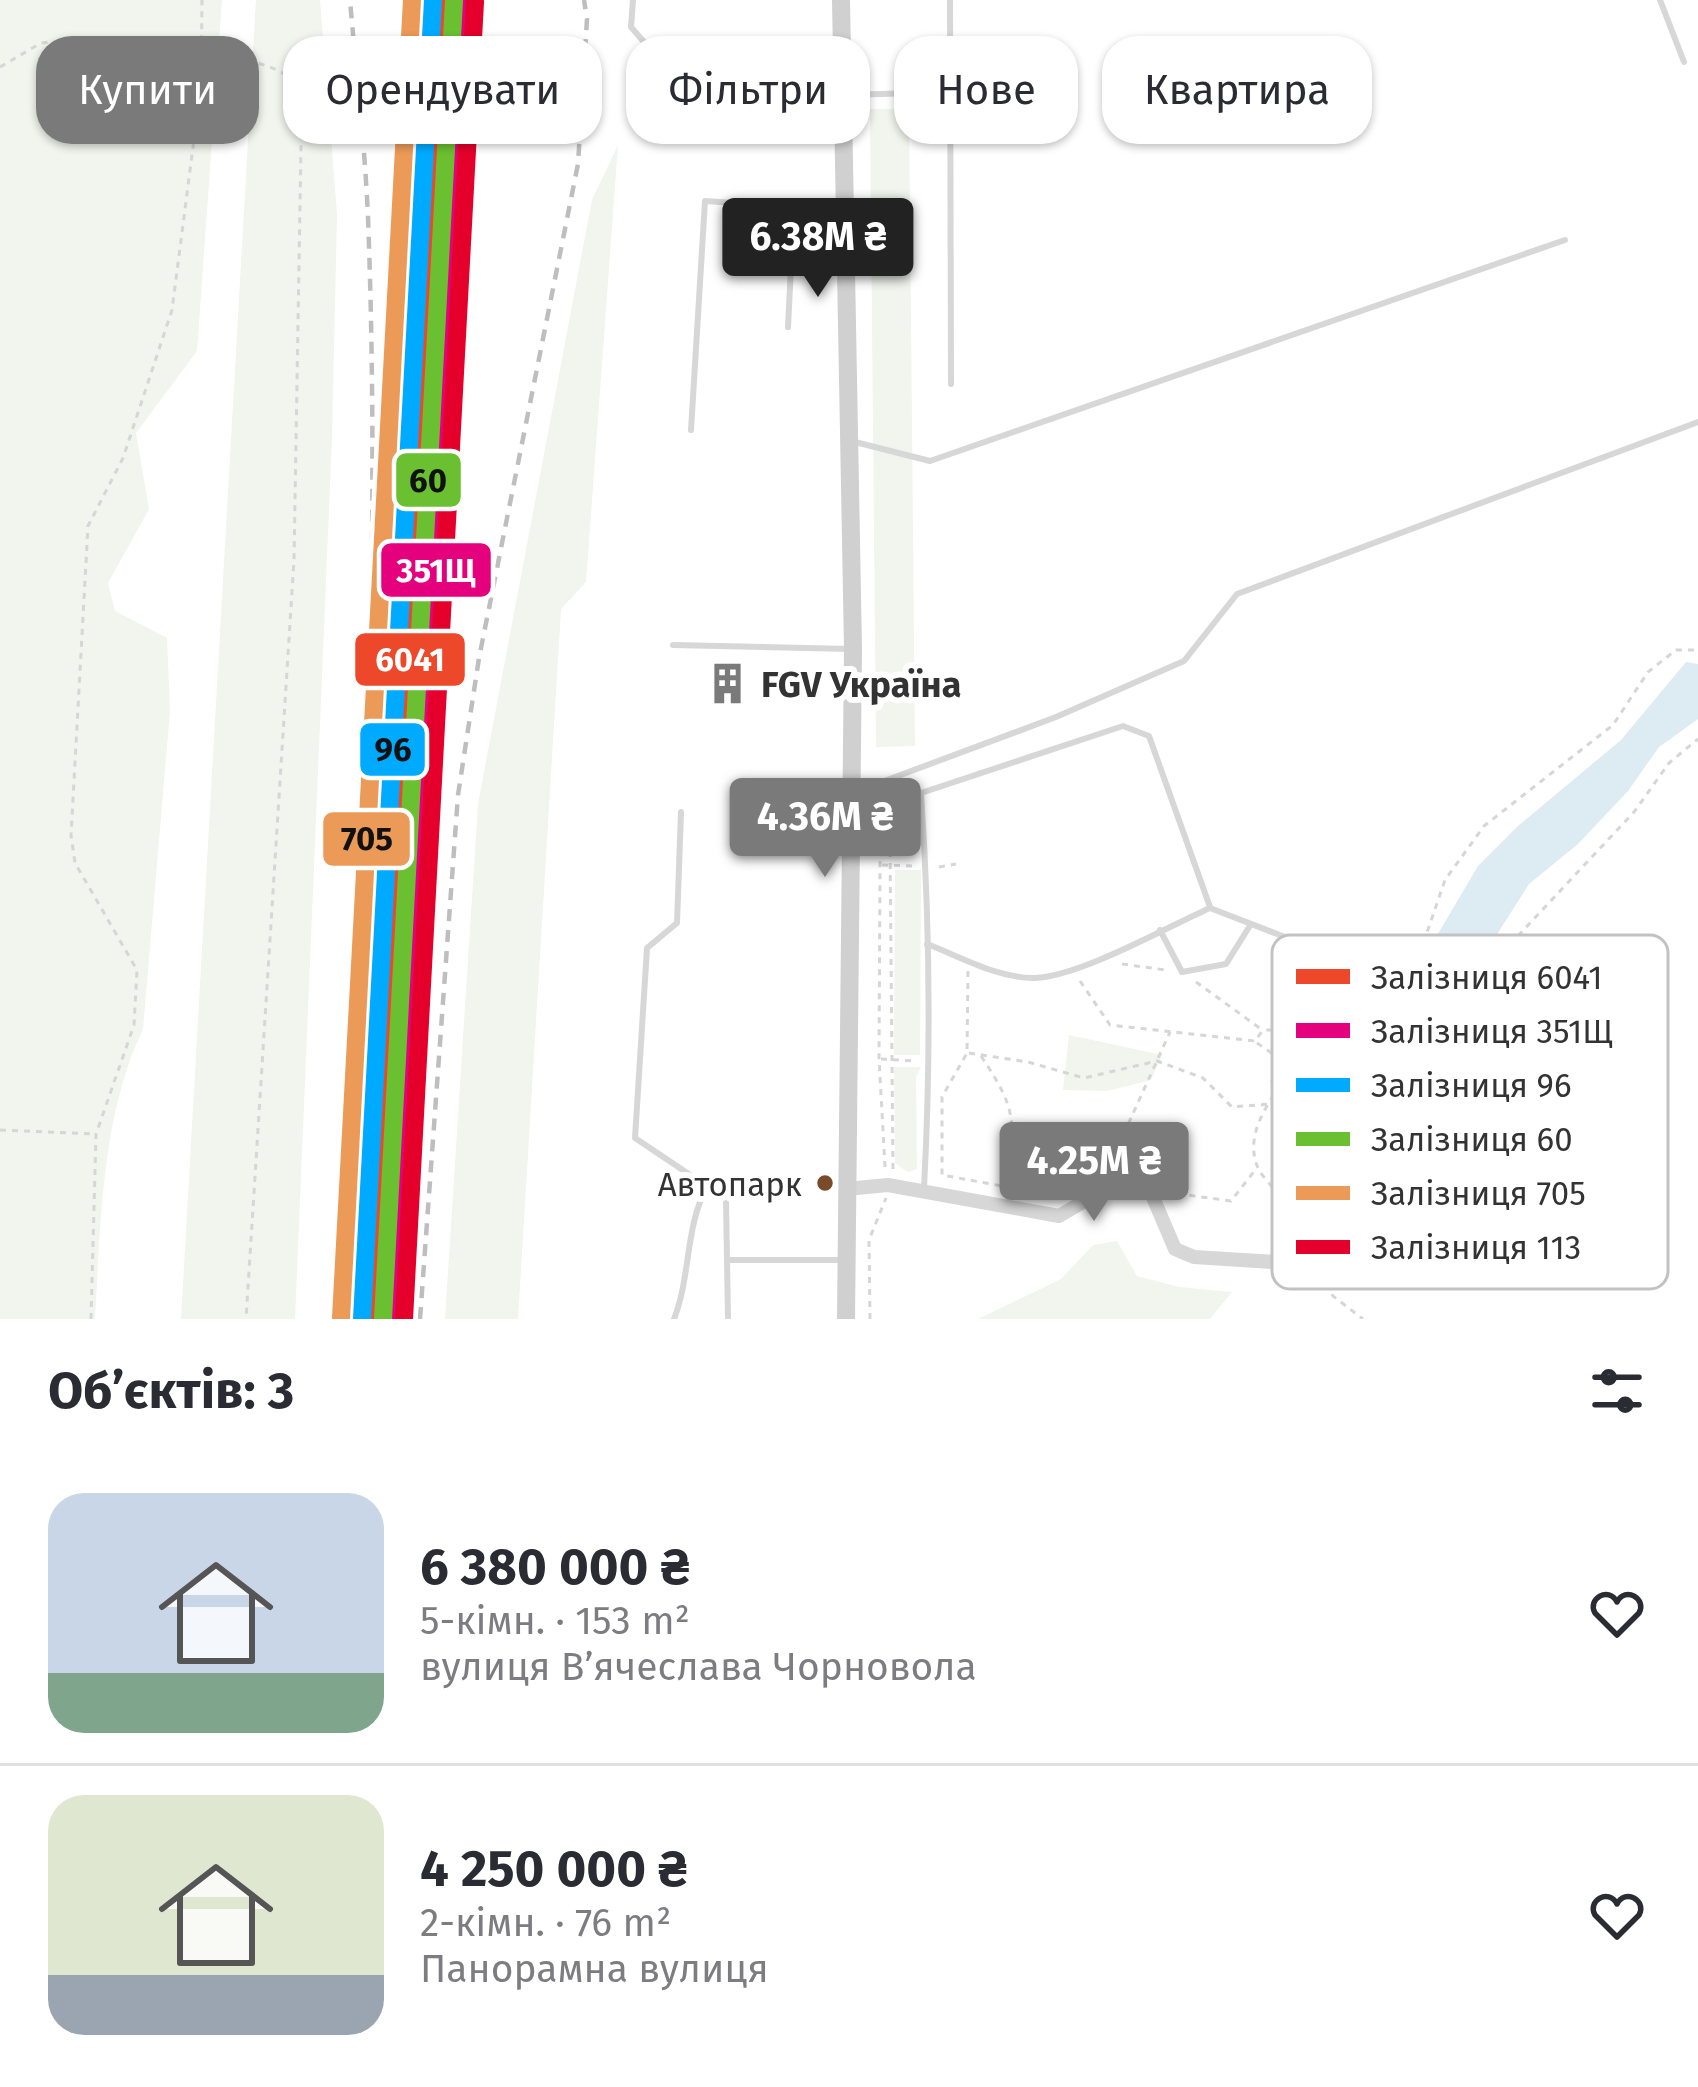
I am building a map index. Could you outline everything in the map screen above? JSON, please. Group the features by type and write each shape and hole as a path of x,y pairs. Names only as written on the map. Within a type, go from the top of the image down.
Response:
{"main road":[{"path":"841,0 842,36"},
{"path":"843,144 854,823 846,1319"}],"street":[{"path":"845,1189 880,1179 1059,1216 1130,1174 1146,1181 1175,1249 1194,1257 1272,1262"}],"lane":[{"path":"633,0 631,27 639,36"},
{"path":"950,0 950,36"},
{"path":"1660,0 1684,62"},
{"path":"950,144 951,384"},
{"path":"691,430 705,201 844,210"},
{"path":"788,327 794,207"},
{"path":"848,441 931,461 1565,240"},
{"path":"853,793 1056,717 1184,661 1237,594 1698,422"},
{"path":"674,646 853,649"},
{"path":"854,823 921,794 1123,726 1149,736 1210,908"},
{"path":"921,794 927,944 924,1191"},
{"path":"682,812 677,923 647,948 634,1138 726,1199 728,1319"},
{"path":"927,944 1010,975 1033,978 1072,969 1210,908 1275,935"},
{"path":"1160,930 1182,972 1226,964 1251,924"},
{"path":"674,1319 683,1296 696,1207 707,1187"},
{"path":"727,1260 845,1260"}],"path":[{"path":"200,36 202,0"},
{"path":"0,67 36,46"},
{"path":"246,1319 294,560 302,87 285,69 259,64"},
{"path":"91,1319 96,1134 134,1025 137,970 75,863 70,835 88,526 122,458 172,310 193,144"},
{"path":"1426,935 1445,880 1484,826 1613,725 1648,672 1676,650 1698,650"},
{"path":"1519,935 1634,812 1669,763 1698,739"},
{"path":"899,1174 891,1166 890,846 921,794"},
{"path":"880,1179 880,839 895,821 894,805"},
{"path":"880,865 922,867"},
{"path":"939,866 956,865"},
{"path":"968,959 967,1053 942,1097 942,1175 1065,1197"},
{"path":"1072,969 1110,1025 1255,1042 1272,1053"},
{"path":"1255,1042 1263,1030 1272,1030"},
{"path":"1082,1184 1117,1159 1121,1140 1170,1032"},
{"path":"967,1053 1028,1062 1084,1078 1157,1061 1203,1078 1232,1107 1272,1103"},
{"path":"980,1055 1007,1095 1013,1130 1008,1187"},
{"path":"879,1058 914,1061"},
{"path":"950,1064 961,1060"},
{"path":"1272,1103 1254,1136 1257,1167 1272,1187"},
{"path":"1013,1130 1047,1123 1147,1148 1180,1194 1231,1201 1257,1167"},
{"path":"0,1130 96,1134"},
{"path":"1092,1184 1122,1162"},
{"path":"940,1183 1062,1205 1077,1194"},
{"path":"870,1319 869,1240 887,1197"},
{"path":"1329,1289 1363,1319"}],"shaded area":[{"path":"0,0 222,0 219,36 36,36 36,144 212,144 197,351 136,433 149,509 108,583 115,611 167,638 170,711 143,1029 111,1134 95,1319 0,1319"},
{"path":"256,0 320,0 323,36 283,36 283,144 331,144 337,214 295,1319 181,1319 248,144 259,144 259,36 254,36"},
{"path":"870,109 894,109 894,144 909,144 915,746 876,747"},
{"path":"618,145 586,582 561,609 518,1319 445,1319 478,804 592,200"},
{"path":"1686,662 1698,664 1698,719 1659,747 1628,791 1578,844 1529,884 1497,935 1437,935 1478,866 1621,740"},
{"path":"895,870 921,870 920,1055 894,1055"},
{"path":"1069,1035 1162,1055 1151,1080 1108,1091 1063,1090"},
{"path":"894,1067 921,1067 916,1077 917,1169 908,1172 895,1163"},
{"path":"1117,1241 1137,1276 1179,1287 1232,1292 1210,1319 978,1319 1061,1279 1093,1245"}],"railway":[{"path":"340,1319 371,631 368,218 350,0"},
{"path":"420,1319 458,795 479,658 578,164 587,19 584,0"}],"rail line":[{"name":"705","path":"341,1318 412,0"},
{"name":"96","path":"362,1319 433,0"},
{"name":"6041","path":"374,1319 446,0"},
{"name":"60","path":"383,1319 454,1"},
{"name":"351Щ","path":"395,1319 467,1"},
{"name":"113","path":"404,1319 475,2"}],"place":[{"name":"FGV Україна","path":"727,684"},
{"name":"Автопарк","path":"825,1183"}]}
